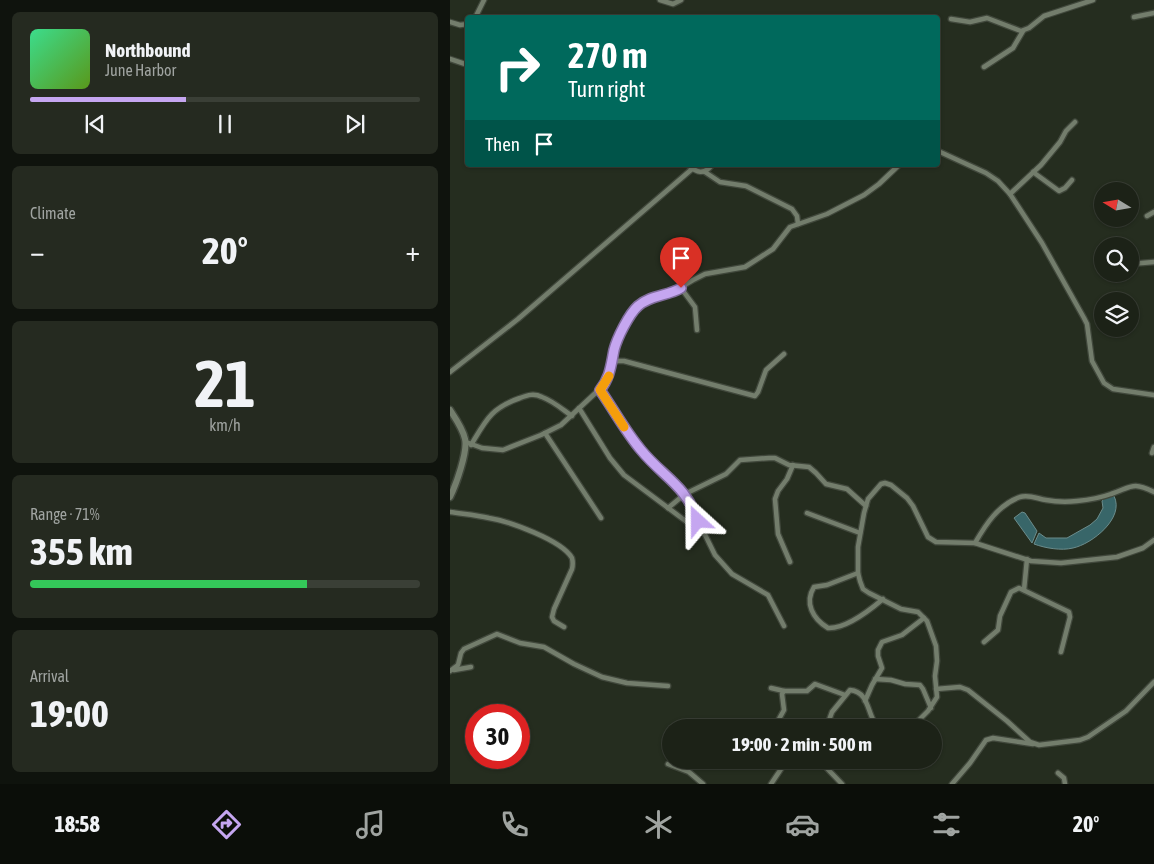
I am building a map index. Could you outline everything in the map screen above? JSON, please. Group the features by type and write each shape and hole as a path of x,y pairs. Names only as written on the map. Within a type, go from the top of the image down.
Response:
{"street":[{"path":"476,15 484,0"},
{"path":"660,0 673,4 681,0"},
{"path":"984,68 1013,48 1023,31 1044,16 1093,0"},
{"path":"1134,18 1154,12"},
{"path":"951,19 970,22 987,18 1023,31"},
{"path":"450,22 465,24"},
{"path":"450,59 465,63"},
{"path":"1010,194 1056,147 1066,131 1075,122"},
{"path":"940,152 986,173 998,181 1010,194 1042,243 1087,324 1092,361 1104,383 1113,389 1154,395"},
{"path":"450,372 518,319 690,167 700,172 705,172 720,182 746,186 792,208 797,216 798,224"},
{"path":"705,172 710,167"},
{"path":"450,410 469,443 489,449 503,450 560,425 600,390 607,379 617,343 637,306 649,299 681,288 705,274 744,267 773,249 790,227 827,214 864,195 897,167"},
{"path":"1033,172 1059,191 1065,188 1072,180"},
{"path":"1147,216 1154,212"},
{"path":"1139,263 1154,262"},
{"path":"681,288 695,307 697,330"},
{"path":"613,361 624,361 752,396 757,394 766,370 784,354"},
{"path":"600,390 642,452 685,494 692,504 715,555 727,569 768,595 784,626"},
{"path":"450,497 457,483 469,443 496,409 505,403 534,394 546,398 572,416"},
{"path":"579,408 616,466 640,487 703,532"},
{"path":"545,433 601,518"},
{"path":"1152,453 1154,446"},
{"path":"668,508 685,494 726,474 740,460 775,458 793,465 813,469 826,484 847,489 866,506"},
{"path":"790,562 778,534 775,503 776,495 787,480 793,465"},
{"path":"829,719 832,712 850,690 866,701 876,725 880,727 896,722 908,726 916,724 931,708 937,697 936,646 930,627 924,618 918,612 896,608 884,599 866,591 861,586 858,573 860,533 868,499 876,487 881,484 887,483 907,498 928,536 934,542 976,543 1039,562 1061,563 1117,556 1138,550 1154,540"},
{"path":"976,543 983,528 995,513 1020,497 1026,496 1059,502 1098,498 1136,486 1154,492"},
{"path":"450,512 505,522 538,534 559,545 567,552 573,563 572,569 554,609 552,618 564,628"},
{"path":"807,513 860,533"},
{"path":"1024,590 1027,559"},
{"path":"858,573 826,585 814,587 811,592 810,604 813,614 818,620 828,628 838,627 857,618 884,599"},
{"path":"984,642 1000,627 1000,616 1011,592 1016,589 1024,590 1069,612 1070,617 1060,652"},
{"path":"866,701 882,668 878,650 882,642 902,636 924,618"},
{"path":"450,671 458,665 459,657 464,649 497,634 520,643 544,648 602,677 627,683 668,686"},
{"path":"450,671 471,667"},
{"path":"875,679 920,685 931,708"},
{"path":"952,784 988,738 1040,745 1080,740 1088,737 1126,711 1154,682"},
{"path":"770,688 784,691 807,691 816,684 846,695"},
{"path":"936,689 960,688 968,690 1034,744"},
{"path":"779,719 784,710 782,694 784,691"},
{"path":"681,769 689,772 703,784"},
{"path":"771,784 780,769"},
{"path":"828,769 842,784"},
{"path":"1058,773 1064,778 1065,784"}],"water":[{"path":"1114,496 1116,504 1115,513 1111,521 1097,536 1081,546 1063,549 1048,548 1034,544 1039,533 1046,538 1067,538 1090,525 1097,519 1103,508 1102,501 1105,498"},
{"path":"1022,512 1025,513 1037,531 1032,543 1014,518"}],"slow traffic":[{"path":"609,376 600,390 624,427"}],"route":[{"path":"681,288 649,299 637,306 614,348 609,374 600,390 642,452 685,494 692,504 698,521"}]}
